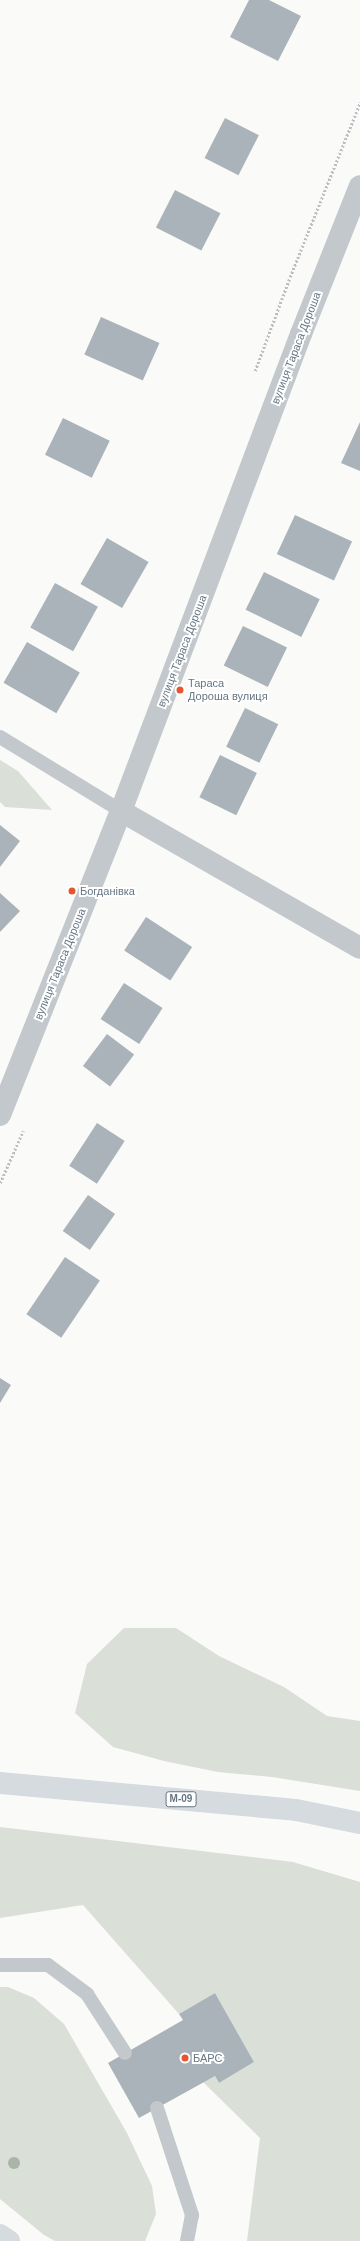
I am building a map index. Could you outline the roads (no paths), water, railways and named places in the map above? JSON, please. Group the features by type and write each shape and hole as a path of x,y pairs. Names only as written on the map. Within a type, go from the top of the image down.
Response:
{"highway":[{"name":"М-09","path":"0,1783 296,1810 360,1823"},
{"path":"0,2235 9,2241"}],"street":[{"name":"вулиця Тараса Дороша","path":"0,1115 122,811 301,334 360,186"},
{"path":"122,811 360,948"}],"lane":[{"path":"0,737 122,811"},
{"path":"0,1965 48,1965 86,1994 125,2053"},
{"path":"157,2108 192,2215 187,2241"}],"place":[{"name":"Тараса Дороша вулиця","path":"180,690"},
{"name":"Богданівка","path":"72,891"},
{"name":"БАРС","path":"185,2058"}]}
